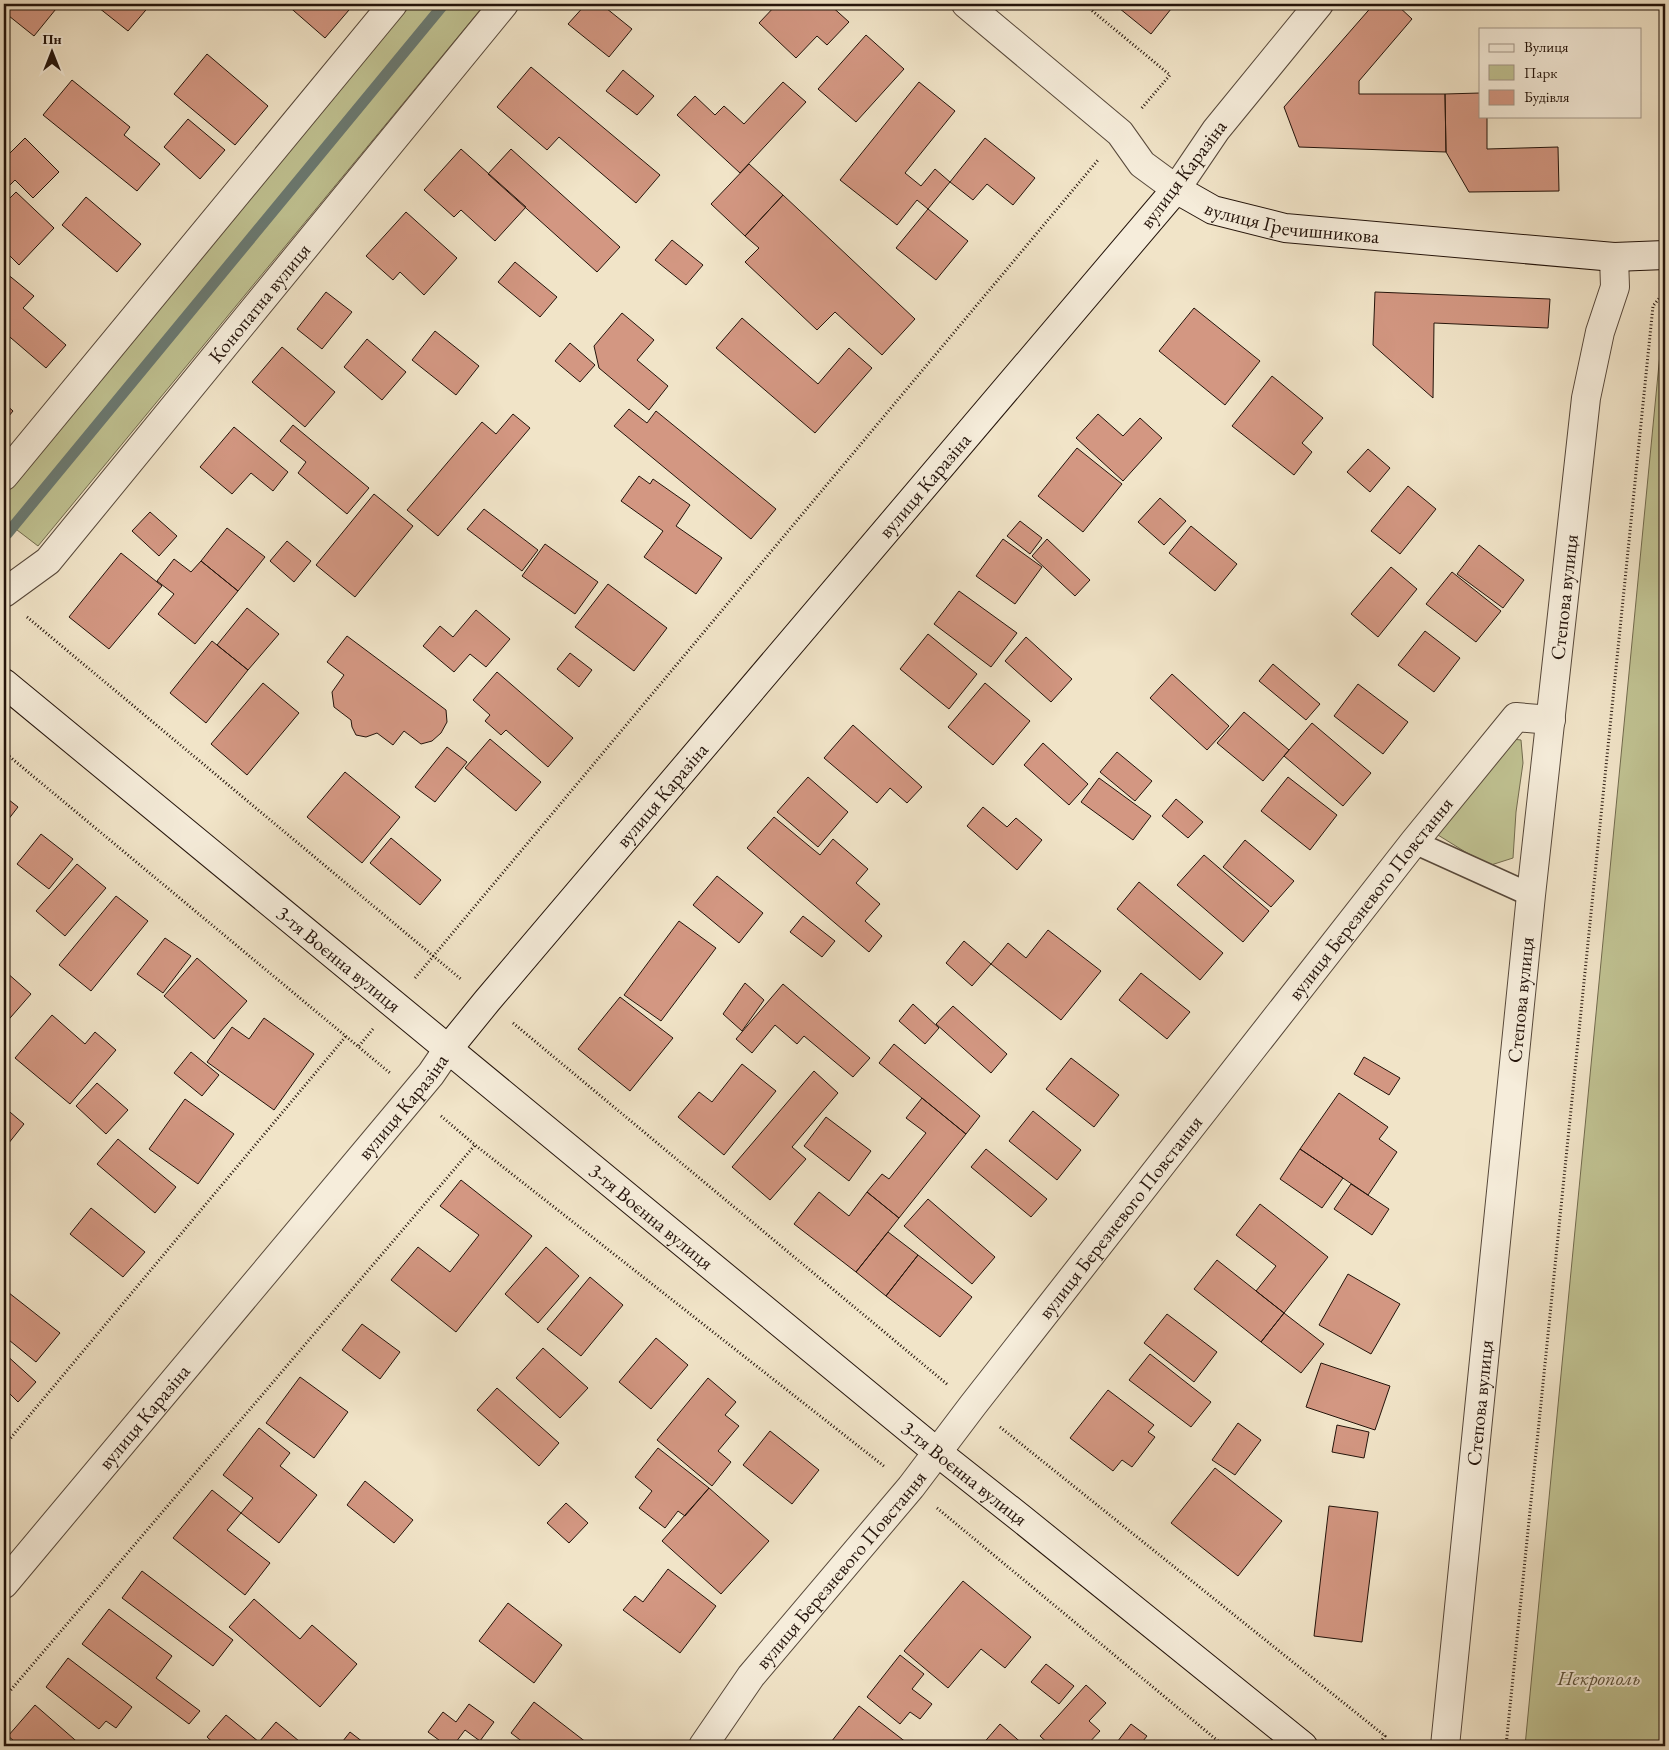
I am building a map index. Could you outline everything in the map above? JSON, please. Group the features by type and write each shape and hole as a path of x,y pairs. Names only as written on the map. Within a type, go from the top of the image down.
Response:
{"street":[{"path":"4,476 393,4"},
{"name":"Конопатна вулиця","path":"4,593 48,561 504,4"},
{"name":"вулиця Гречишникова","path":"966,4 1120,133 1142,164 1176,188 1213,210 1285,228 1614,257 1665,255"},
{"name":"вулиця Каразіна","path":"4,1584 431,1074 487,1001 1176,188 1216,130 1319,4"},
{"name":"Степова вулиця","path":"1445,1746 1531,895 1586,398 1600,332 1615,287 1614,257"},
{"name":"3-тя Воєнна вулиця","path":"4,683 937,1452 1303,1746"},
{"name":"вулиця Березневого Повстання","path":"703,1746 751,1676 911,1487 973,1405 1414,842 1516,717 1551,720"}],"lane":[{"path":"1414,842 1531,895"}],"path":[{"path":"359,1046 1170,75 1084,4"},
{"path":"1506,1746 1653,306 1665,291"},
{"path":"27,617 973,1405 1385,1736 1377,1746"},
{"path":"4,752 346,1035 475,1145 911,1487 1224,1746"},
{"path":"4,1446 346,1035"},
{"path":"4,1698 475,1145"}],"green space":[{"path":"405,4 485,4 38,546 4,520 4,489"},
{"name":"Некрополь","path":"1665,302 1665,1746 1525,1746"},
{"path":"1512,739 1521,740 1523,763 1516,812 1513,858 1491,865 1438,835"}],"building":[{"path":"4,4 36,4 42,9 46,4 60,4 34,36 4,12"},
{"path":"94,4 151,4 128,31"},
{"path":"286,4 342,4 349,10 325,38"},
{"path":"586,4 601,4 632,29 609,57 568,24"},
{"path":"777,4 829,4 849,22 827,45 817,36 796,58 759,23"},
{"path":"1114,4 1175,4 1151,34"},
{"path":"1374,4 1396,4 1412,19 1359,81 1359,94 1445,94 1446,152 1299,147 1284,107"},
{"path":"866,35 904,69 856,122 818,89"},
{"path":"207,54 268,106 235,145 174,94"},
{"path":"531,67 660,175 636,203 559,137 547,150 497,107"},
{"path":"623,70 654,96 637,115 606,91"},
{"path":"72,80 130,127 124,135 160,164 137,191 43,115"},
{"path":"783,82 806,102 740,173 677,115 695,96 715,115 724,106 744,124"},
{"path":"919,82 955,111 905,173 921,186 935,169 950,182 928,209 917,200 897,225 840,180"},
{"path":"1479,93 1479,118 1487,118 1487,149 1558,147 1559,191 1469,192 1446,152 1445,94"},
{"path":"188,119 225,150 200,179 164,147"},
{"path":"25,138 59,172 33,198 15,180 4,191 4,159"},
{"path":"985,138 1035,178 1013,205 987,184 973,200 950,182"},
{"path":"461,149 526,207 495,241 461,210 454,217 424,190"},
{"path":"511,149 620,247 597,272 488,174"},
{"path":"749,164 783,195 745,236 711,204"},
{"path":"16,192 54,228 19,265 4,250 4,204"},
{"path":"783,195 915,319 882,355 835,312 817,330 745,262 759,248 745,236"},
{"path":"86,197 141,244 117,272 62,225"},
{"path":"928,209 968,241 936,280 896,248"},
{"path":"406,212 457,258 424,295 400,272 393,280 366,256"},
{"path":"672,240 703,265 686,285 655,260"},
{"path":"515,262 557,297 540,317 498,282"},
{"path":"6,273 34,296 23,308 66,345 46,368 4,332 4,276"},
{"path":"326,292 352,312 322,349 297,329"},
{"path":"1375,292 1550,299 1548,328 1434,323 1433,398 1373,345"},
{"path":"1194,308 1260,361 1225,405 1159,351"},
{"path":"622,313 654,340 637,360 668,386 649,410 599,368 594,346"},
{"path":"742,318 818,384 849,348 872,368 815,433 716,348"},
{"path":"435,331 479,366 456,395 412,360"},
{"path":"367,339 406,372 382,400 344,367"},
{"path":"570,343 595,365 580,382 555,361"},
{"path":"282,347 335,392 305,427 252,382"},
{"path":"1272,376 1323,418 1302,443 1312,452 1294,475 1232,426"},
{"path":"4,403 13,411 4,422"},
{"path":"629,409 647,423 656,411 776,509 751,539 614,426"},
{"path":"513,414 530,428 438,536 407,510 482,422 496,434"},
{"path":"1098,414 1123,436 1140,418 1162,438 1123,481 1076,438"},
{"path":"293,425 369,488 347,514 298,473 306,462 280,441"},
{"path":"234,427 288,472 273,491 251,473 232,494 200,467"},
{"path":"1077,448 1122,484 1083,532 1038,496"},
{"path":"1368,449 1390,468 1370,492 1347,472"},
{"path":"639,476 650,484 653,479 690,505 676,526 722,558 696,594 644,557 663,531 621,501"},
{"path":"1408,486 1436,509 1400,554 1371,531"},
{"path":"374,494 413,526 355,597 316,565"},
{"path":"1160,498 1186,521 1164,545 1138,522"},
{"path":"484,509 538,550 522,571 467,529"},
{"path":"150,512 177,536 159,556 132,531"},
{"path":"1020,521 1042,538 1030,554 1007,536"},
{"path":"1191,526 1237,564 1215,591 1169,553"},
{"path":"227,528 265,557 238,591 201,561"},
{"path":"1003,539 1042,567 1015,604 976,576"},
{"path":"1047,539 1090,580 1075,596 1032,556"},
{"path":"287,541 311,561 294,582 270,561"},
{"path":"545,544 598,582 575,614 522,576"},
{"path":"1479,545 1524,580 1503,608 1457,574"},
{"path":"121,553 162,586 109,649 69,617"},
{"path":"174,559 191,572 201,561 238,591 195,644 158,614 174,594 157,581"},
{"path":"1391,567 1417,589 1378,637 1351,614"},
{"path":"1452,572 1501,611 1476,642 1426,604"},
{"path":"608,584 667,628 634,671 575,627"},
{"path":"959,591 1017,633 991,667 934,624"},
{"path":"247,608 279,634 248,670 217,645"},
{"path":"476,610 510,639 486,667 470,654 454,672 423,646 440,626 453,637"},
{"path":"1425,631 1460,658 1434,692 1398,665"},
{"path":"928,634 977,674 949,709 900,669"},
{"path":"347,636 446,710 447,722 441,733 432,741 421,744 404,731 393,745 377,733 366,737 356,735 351,720 334,707 332,692 344,675 327,662"},
{"path":"1026,637 1072,679 1051,702 1005,661"},
{"path":"212,641 248,670 206,723 170,693"},
{"path":"570,653 592,670 579,687 557,669"},
{"path":"1273,664 1320,704 1306,720 1259,681"},
{"path":"497,672 573,738 548,767 506,730 501,735 485,721 490,715 473,700"},
{"path":"1172,674 1229,726 1207,750 1150,698"},
{"path":"263,683 299,713 247,775 211,744"},
{"path":"985,683 1030,721 993,765 948,727"},
{"path":"1358,684 1408,722 1383,754 1334,716"},
{"path":"1244,712 1289,750 1263,781 1217,743"},
{"path":"1312,723 1371,773 1343,806 1284,756"},
{"path":"853,725 922,787 907,803 890,788 877,803 824,758"},
{"path":"490,739 541,782 516,811 465,768"},
{"path":"1043,743 1088,784 1069,805 1024,765"},
{"path":"447,747 467,762 435,802 415,787"},
{"path":"1117,752 1152,781 1135,801 1100,772"},
{"path":"345,772 400,817 362,863 307,817"},
{"path":"808,777 848,812 818,847 777,812"},
{"path":"1288,777 1337,815 1310,850 1261,811"},
{"path":"1099,778 1151,816 1133,840 1081,802"},
{"path":"4,796 18,807 4,825"},
{"path":"1176,799 1203,822 1188,838 1162,816"},
{"path":"983,807 1007,827 1016,818 1042,840 1017,870 967,826"},
{"path":"774,817 820,855 833,839 868,869 856,883 880,904 865,921 882,936 869,952 747,848"},
{"path":"41,834 73,859 49,889 17,864"},
{"path":"391,838 441,880 420,905 370,863"},
{"path":"1245,840 1294,881 1271,907 1223,867"},
{"path":"1204,855 1269,911 1243,942 1177,885"},
{"path":"77,864 106,888 65,936 36,911"},
{"path":"717,876 763,913 739,943 693,905"},
{"path":"1139,882 1223,953 1200,980 1117,909"},
{"path":"116,896 148,921 91,991 59,965"},
{"path":"803,916 835,941 822,957 790,932"},
{"path":"679,921 716,948 661,1021 624,995"},
{"path":"1048,930 1101,971 1061,1020 991,964 1008,943 1026,958"},
{"path":"165,938 191,956 163,993 137,974"},
{"path":"964,941 991,964 972,986 946,963"},
{"path":"197,958 247,1001 214,1039 164,996"},
{"path":"6,972 31,994 4,1025 4,974"},
{"path":"1141,973 1190,1012 1167,1039 1119,1000"},
{"path":"745,983 764,1000 742,1031 723,1014"},
{"path":"783,984 870,1058 853,1077 804,1036 797,1044 775,1025 752,1053 736,1039"},
{"path":"620,997 673,1038 630,1091 578,1049"},
{"path":"913,1004 939,1028 925,1044 899,1021"},
{"path":"953,1006 1007,1054 991,1073 936,1024"},
{"path":"52,1015 85,1044 95,1032 116,1050 70,1104 15,1058"},
{"path":"264,1018 314,1054 274,1110 207,1062 232,1027 249,1039"},
{"path":"894,1044 980,1116 966,1134 879,1063"},
{"path":"191,1052 219,1075 202,1096 174,1073"},
{"path":"1364,1057 1400,1078 1389,1095 1354,1074"},
{"path":"1071,1058 1119,1095 1094,1127 1046,1089"},
{"path":"742,1064 776,1091 724,1155 678,1117 699,1092 712,1102"},
{"path":"814,1071 838,1093 792,1147 806,1159 770,1200 732,1167"},
{"path":"97,1083 128,1110 106,1134 76,1106"},
{"path":"1339,1093 1388,1127 1379,1139 1397,1152 1368,1195 1300,1149"},
{"path":"922,1098 966,1134 899,1218 867,1192 882,1174 889,1179 926,1133 906,1118"},
{"path":"185,1099 234,1134 198,1184 149,1149"},
{"path":"4,1107 24,1124 8,1144 4,1141"},
{"path":"1033,1111 1081,1150 1057,1180 1009,1141"},
{"path":"826,1117 871,1151 849,1181 804,1146"},
{"path":"118,1139 176,1187 155,1213 97,1164"},
{"path":"986,1149 1047,1199 1031,1217 971,1167"},
{"path":"1300,1149 1343,1178 1322,1208 1280,1179"},
{"path":"461,1180 532,1236 456,1332 391,1280 418,1247 450,1272 479,1235 440,1206"},
{"path":"1351,1184 1389,1209 1372,1235 1334,1209"},
{"path":"819,1192 849,1216 867,1192 899,1218 856,1272 794,1224"},
{"path":"928,1199 995,1257 972,1284 904,1226"},
{"path":"1260,1204 1328,1257 1284,1313 1256,1291 1276,1266 1236,1235"},
{"path":"91,1208 145,1252 123,1277 70,1234"},
{"path":"888,1232 918,1255 886,1296 856,1272"},
{"path":"546,1247 579,1276 538,1323 505,1294"},
{"path":"918,1255 972,1297 940,1337 886,1296"},
{"path":"1217,1260 1284,1313 1261,1342 1194,1289"},
{"path":"1348,1274 1400,1304 1371,1354 1319,1325"},
{"path":"590,1277 623,1305 581,1356 547,1329"},
{"path":"4,1289 60,1333 36,1362 4,1336"},
{"path":"1284,1313 1324,1344 1301,1373 1261,1342"},
{"path":"1167,1314 1217,1352 1194,1382 1144,1343"},
{"path":"362,1324 400,1352 380,1379 342,1350"},
{"path":"656,1338 688,1365 651,1409 619,1382"},
{"path":"543,1348 588,1388 560,1418 516,1378"},
{"path":"4,1353 36,1382 18,1402 4,1388"},
{"path":"1150,1354 1211,1402 1191,1427 1129,1380"},
{"path":"1321,1363 1390,1386 1375,1430 1306,1407"},
{"path":"300,1377 348,1412 314,1458 266,1423"},
{"path":"708,1378 736,1402 725,1415 739,1426 718,1451 731,1462 712,1486 657,1440"},
{"path":"497,1388 559,1443 539,1466 477,1410"},
{"path":"1108,1390 1154,1425 1148,1432 1155,1437 1132,1467 1122,1460 1113,1471 1070,1438"},
{"path":"1238,1423 1261,1440 1235,1475 1212,1460"},
{"path":"1337,1425 1369,1432 1364,1458 1332,1452"},
{"path":"259,1428 290,1453 280,1466 317,1495 279,1543 241,1513 253,1498 223,1475"},
{"path":"770,1431 819,1470 792,1504 743,1465"},
{"path":"658,1448 709,1488 685,1516 678,1511 665,1528 639,1508 652,1491 635,1477"},
{"path":"1215,1468 1282,1521 1238,1576 1171,1523"},
{"path":"365,1481 413,1520 394,1543 347,1505"},
{"path":"709,1488 769,1541 721,1594 662,1541"},
{"path":"212,1490 241,1513 227,1530 270,1563 245,1595 173,1538"},
{"path":"566,1503 588,1523 569,1543 547,1523"},
{"path":"1329,1506 1378,1512 1362,1642 1314,1636"},
{"path":"668,1569 716,1606 680,1653 623,1610 635,1596 643,1602"},
{"path":"142,1571 233,1640 213,1666 122,1598"},
{"path":"963,1581 1031,1637 1005,1668 981,1649 948,1688 904,1651"},
{"path":"254,1599 300,1639 312,1625 357,1664 320,1707 229,1627"},
{"path":"508,1603 562,1645 534,1683 479,1641"},
{"path":"109,1609 172,1656 156,1678 200,1711 189,1724 82,1644"},
{"path":"900,1655 924,1674 912,1689 932,1704 920,1719 910,1712 900,1724 867,1697"},
{"path":"68,1658 132,1707 116,1728 106,1721 99,1729 46,1687"},
{"path":"1046,1664 1074,1686 1059,1704 1031,1682"},
{"path":"1086,1685 1106,1703 1089,1721 1100,1731 1086,1746 1051,1746 1040,1736"},
{"path":"534,1702 591,1746 528,1746 511,1733"},
{"path":"469,1704 494,1722 480,1741 465,1730 453,1746 447,1746 428,1732 443,1712 456,1722"},
{"path":"35,1705 82,1746 20,1746 8,1736"},
{"path":"859,1706 911,1746 828,1746"},
{"path":"226,1715 259,1742 276,1722 299,1741 294,1746 217,1746 207,1737"},
{"path":"1000,1724 1025,1746 981,1746"},
{"path":"1131,1724 1147,1736 1139,1746 1114,1746"},
{"path":"350,1732 368,1746 339,1746"}],"waterway":[{"path":"7,534 444,4"}]}
